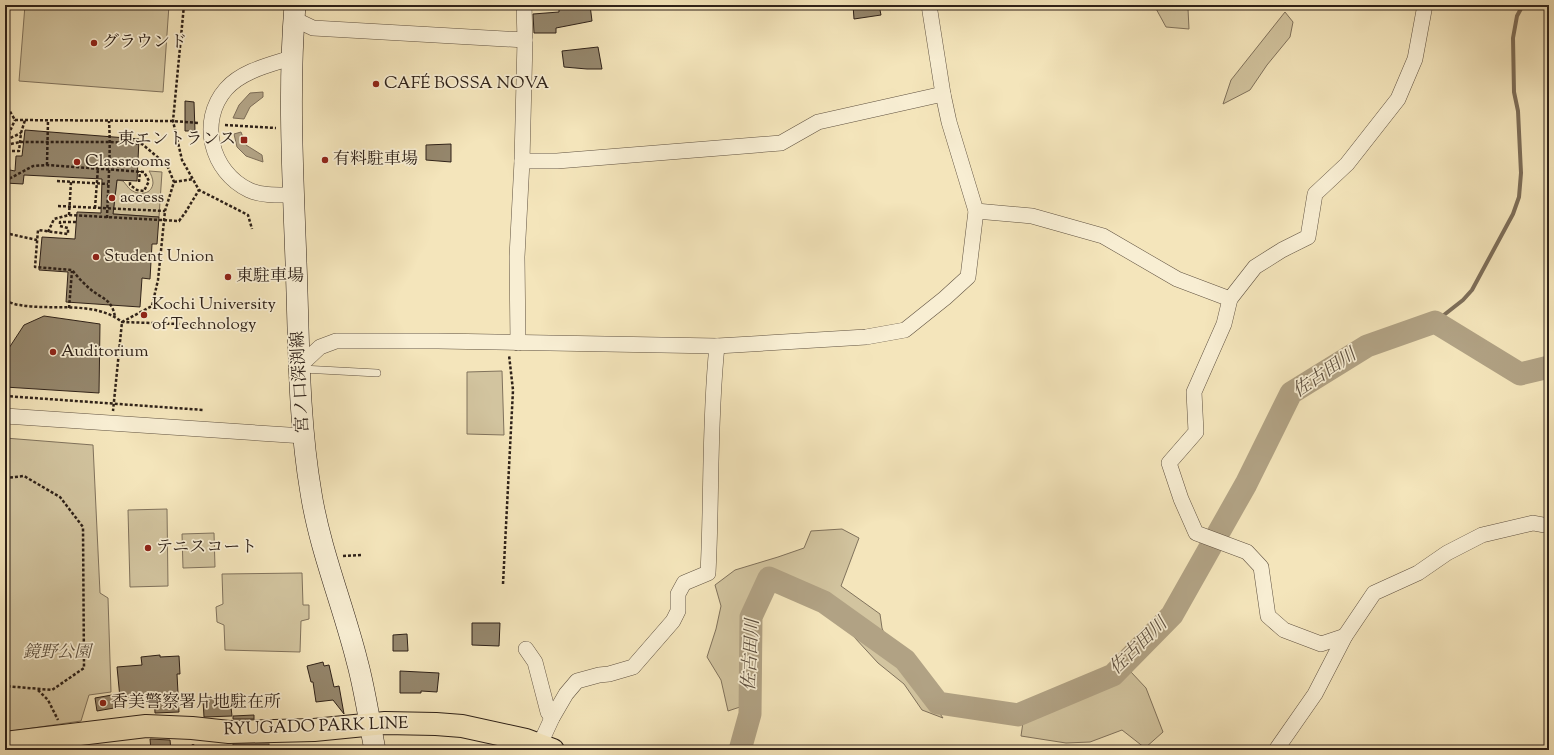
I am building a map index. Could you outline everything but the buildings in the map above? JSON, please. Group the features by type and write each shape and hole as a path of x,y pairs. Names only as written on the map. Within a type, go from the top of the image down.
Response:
{"main road":[{"name":"宮ノ口深渕線","path":"294,12 291,58 292,129 300,369 304,436 311,493 321,540 357,661 375,750"},
{"name":"RYUGADO PARK LINE","path":"5,743 146,726 236,732 314,730 385,723 462,726 526,740 547,747"}],"street":[{"path":"300,369 305,361 320,347 336,342 512,342 717,346 866,337 905,330 945,298 968,277 976,211 942,94 929,5"},
{"path":"1346,636 1321,644 1284,630 1268,616 1261,567 1247,552 1196,533 1179,492 1169,462 1196,432 1194,392 1224,324 1230,299 1255,267 1282,250 1308,237 1315,194 1347,164 1398,99 1415,59 1425,5"},
{"path":"512,342 522,161 527,6"},
{"path":"294,12 313,28 525,40"},
{"path":"291,58 240,77 226,90 214,109 211,124 211,139 219,164 233,180 249,190 271,195 294,195"},
{"path":"522,161 557,161 781,143 818,122 942,94"},
{"path":"976,211 1032,216 1103,236 1177,279 1230,299"},
{"path":"547,747 552,718 566,694 577,681 633,667 673,621 678,611 678,594 684,583 708,574 713,382 717,346"},
{"path":"5,416 304,436"},
{"path":"1276,750 1315,694 1346,636 1374,593 1418,573 1447,553 1482,535 1533,523 1549,526"},
{"path":"526,650 535,662 548,712 552,718"}],"lane":[{"path":"300,369 377,373"}],"path":[{"path":"184,5 173,121 182,160 198,190 248,215 252,229"},
{"path":"5,103 15,120"},
{"path":"15,120 173,121 292,129"},
{"path":"8,169 6,140 15,120"},
{"path":"7,151 19,151 21,133 25,120"},
{"path":"47,165 48,120"},
{"path":"107,218 110,142 109,121"},
{"path":"5,133 10,130"},
{"path":"6,140 21,133"},
{"path":"13,136 13,143"},
{"path":"6,145 20,142 110,142 142,144 167,165 174,182 163,220 158,280 152,306 122,322"},
{"path":"5,181 33,166 47,165 144,172 149,181 144,190 137,190 130,185 130,181"},
{"path":"96,208 98,168"},
{"path":"139,182 140,172"},
{"path":"174,182 193,179"},
{"path":"57,181 108,184"},
{"path":"69,215 71,182"},
{"path":"5,184 8,197 5,248"},
{"path":"48,232 54,219 69,215 179,221 186,213 198,190"},
{"path":"58,206 165,211"},
{"path":"76,222 60,222 60,226 68,228 68,234 38,230 35,267 72,270 90,289 104,297 114,309 115,317"},
{"path":"6,233 38,240"},
{"path":"69,308 72,270"},
{"path":"5,301 20,305 90,309 115,317 122,322 209,325"},
{"path":"111,423 122,322"},
{"path":"504,584 513,390 512,342"},
{"path":"5,396 204,410"},
{"path":"5,478 24,476 60,497 83,527 84,668 52,690 5,686"},
{"path":"336,556 362,555"},
{"path":"38,689 48,700 65,735"}],"green space":[{"name":"グラウンド","path":"25,5 169,5 163,92 19,81"},
{"path":"1154,5 1184,5 1188,9 1189,29 1166,27"},
{"path":"1285,12 1293,22 1290,37 1267,65 1250,90 1223,104 1231,80"},
{"path":"149,171 162,172 159,217 113,214 117,180 123,181 134,192 145,193 150,190 153,183"},
{"path":"502,371 504,435 467,434 467,372"},
{"name":"鏡野公園","path":"5,438 93,445 100,593 108,598 111,692 89,695 81,721 5,732"},
{"name":"テニスコート","path":"167,509 168,586 130,587 128,510"},
{"path":"842,529 859,538 841,586 880,614 882,628 890,649 943,718 922,710 904,684 878,663 855,638 841,619 812,599 787,586 765,585 754,606 746,640 744,675 749,694 740,707 728,711 721,680 707,657 716,629 721,606 715,585 735,570 804,548 811,531"},
{"path":"214,533 215,567 183,568 182,534"},
{"path":"302,573 303,605 309,605 309,619 301,621 300,652 225,650 224,625 217,622 216,607 223,604 222,574"},
{"path":"1131,672 1146,688 1163,732 1145,748 1122,730 1090,742 1066,743 1021,736 1023,722 1044,705 1083,694"}],"shaded area":[{"path":"263,92 263,97 250,107 244,119 233,118 239,105 250,93"},
{"path":"241,132 246,145 262,155 263,162 246,156 237,147 234,134"}],"waterway":[{"path":"1435,322 1463,300 1472,290 1513,214 1519,197 1521,173 1518,111 1514,92 1513,38 1517,16 1523,5"},
{"name":"佐古田川","path":"740,750 750,714 751,617 769,578 824,602 905,660 938,703 1018,715 1113,675 1172,615 1246,484 1291,393 1367,346 1435,322 1520,374 1549,367"}],"place":[{"name":"グラウンド","path":"94,43"},
{"name":"CAFÉ BOSSA NOVA","path":"376,84"},
{"name":"東エントランス","path":"244,140"},
{"name":"有料駐車場","path":"325,160"},
{"name":"Classrooms","path":"77,162"},
{"name":"access","path":"112,198"},
{"name":"Student Union","path":"96,257"},
{"name":"東駐車場","path":"228,277"},
{"name":"Kochi University of Technology","path":"144,315"},
{"name":"Auditorium","path":"53,352"},
{"name":"テニスコート","path":"148,548"},
{"name":"香美警察署片地駐在所","path":"103,703"}]}
